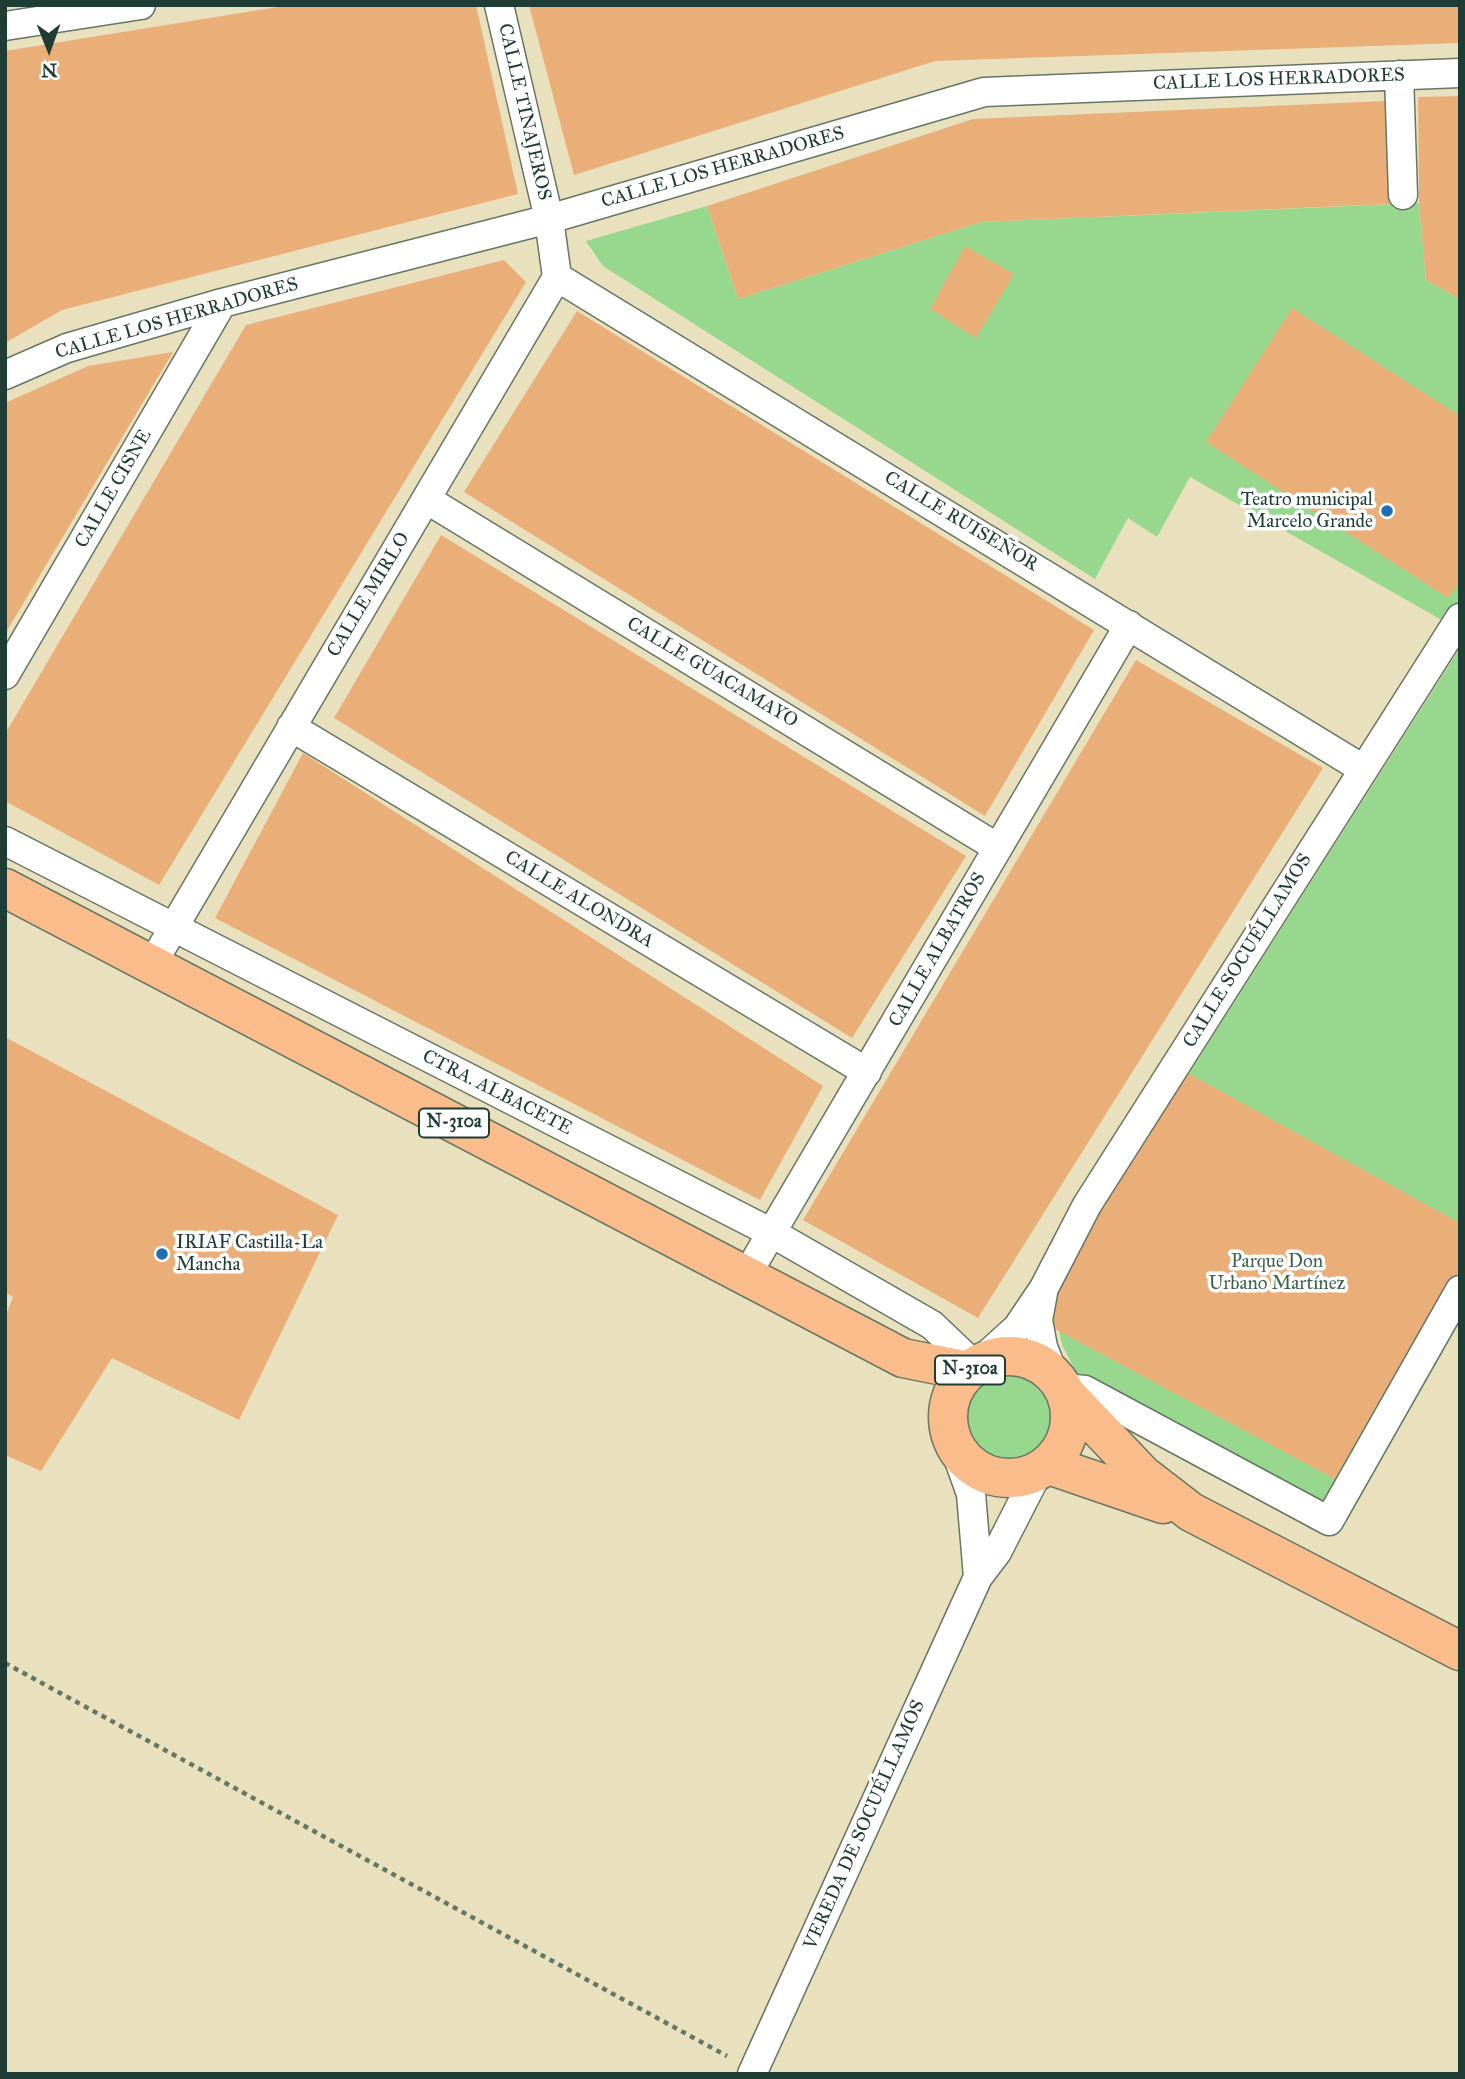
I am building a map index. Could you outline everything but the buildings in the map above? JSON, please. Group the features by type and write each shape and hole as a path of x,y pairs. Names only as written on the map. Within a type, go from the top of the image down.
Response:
{"highway":[{"name":"N-310a","path":"5,888 904,1358 972,1368"},
{"name":"N-310a","path":"952,1439 949,1401 972,1368 998,1356 1019,1356 1044,1365 1143,1475 1191,1511 1460,1651"},
{"name":"N-310a","path":"904,1358 967,1463 987,1475 1017,1479 1044,1469 1191,1511"},
{"path":"1044,1469 1063,1448 1071,1426 1071,1405 1062,1386"}],"street":[{"path":"5,26 142,5"},
{"name":"CALLE TINAJEROS","path":"499,5 549,219"},
{"name":"CALLE LOS HERRADORES","path":"5,375 67,348 222,303 549,219 984,92 1460,73"},
{"path":"1399,75 1403,195"},
{"path":"549,219 557,277"},
{"name":"CALLE MIRLO","path":"152,964 557,277"},
{"name":"CALLE RUISEÑOR","path":"557,277 1363,769"},
{"name":"CALLE CISNE","path":"5,675 222,303"},
{"name":"CALLE GUACAMAYO","path":"426,499 998,848"},
{"name":"CALLE SOCUÉLLAMOS","path":"972,1368 1017,1328 1044,1288 1087,1205 1460,618"},
{"name":"CALLE ALBATROS","path":"746,1276 1129,625"},
{"name":"CALLE ALONDRA","path":"291,727 867,1072"},
{"name":"CTRA. ALBACETE","path":"5,841 772,1233 932,1325 972,1368"},
{"name":"CALLE SOCUÉLLAMOS","path":"1044,1288 1038,1320 1043,1347 1062,1386"},
{"path":"1062,1386 1085,1390 1329,1521 1460,1290"},
{"name":"VEREDA DE SOCUÉLLAMOS","path":"952,1439 971,1494 978,1577"},
{"name":"VEREDA DE SOCUÉLLAMOS","path":"752,2072 978,1577 997,1552 1044,1469"}],"path":[{"path":"5,1663 752,2072"}],"green space":[{"path":"1419,203 1426,280 1460,299 1460,618 1454,627 1190,477 1157,537 1128,518 1095,579 603,266 586,241 707,206 738,299 981,222"},
{"name":"Parque Don Urbano Martínez","path":"1460,648 1460,1322 1348,1519 1104,1389 1084,1387 1062,1345 1056,1315 1078,1248"},
{"path":"1009,1371 1028,1374 1043,1385 1054,1400 1057,1419 1054,1438 1043,1453 1028,1464 1009,1467 990,1464 975,1453 964,1438 961,1419 964,1400 975,1385 990,1374"}],"place":[{"name":"Teatro municipal Marcelo Grande","path":"1387,511"},
{"name":"IRIAF Castilla-La Mancha","path":"162,1254"}]}
